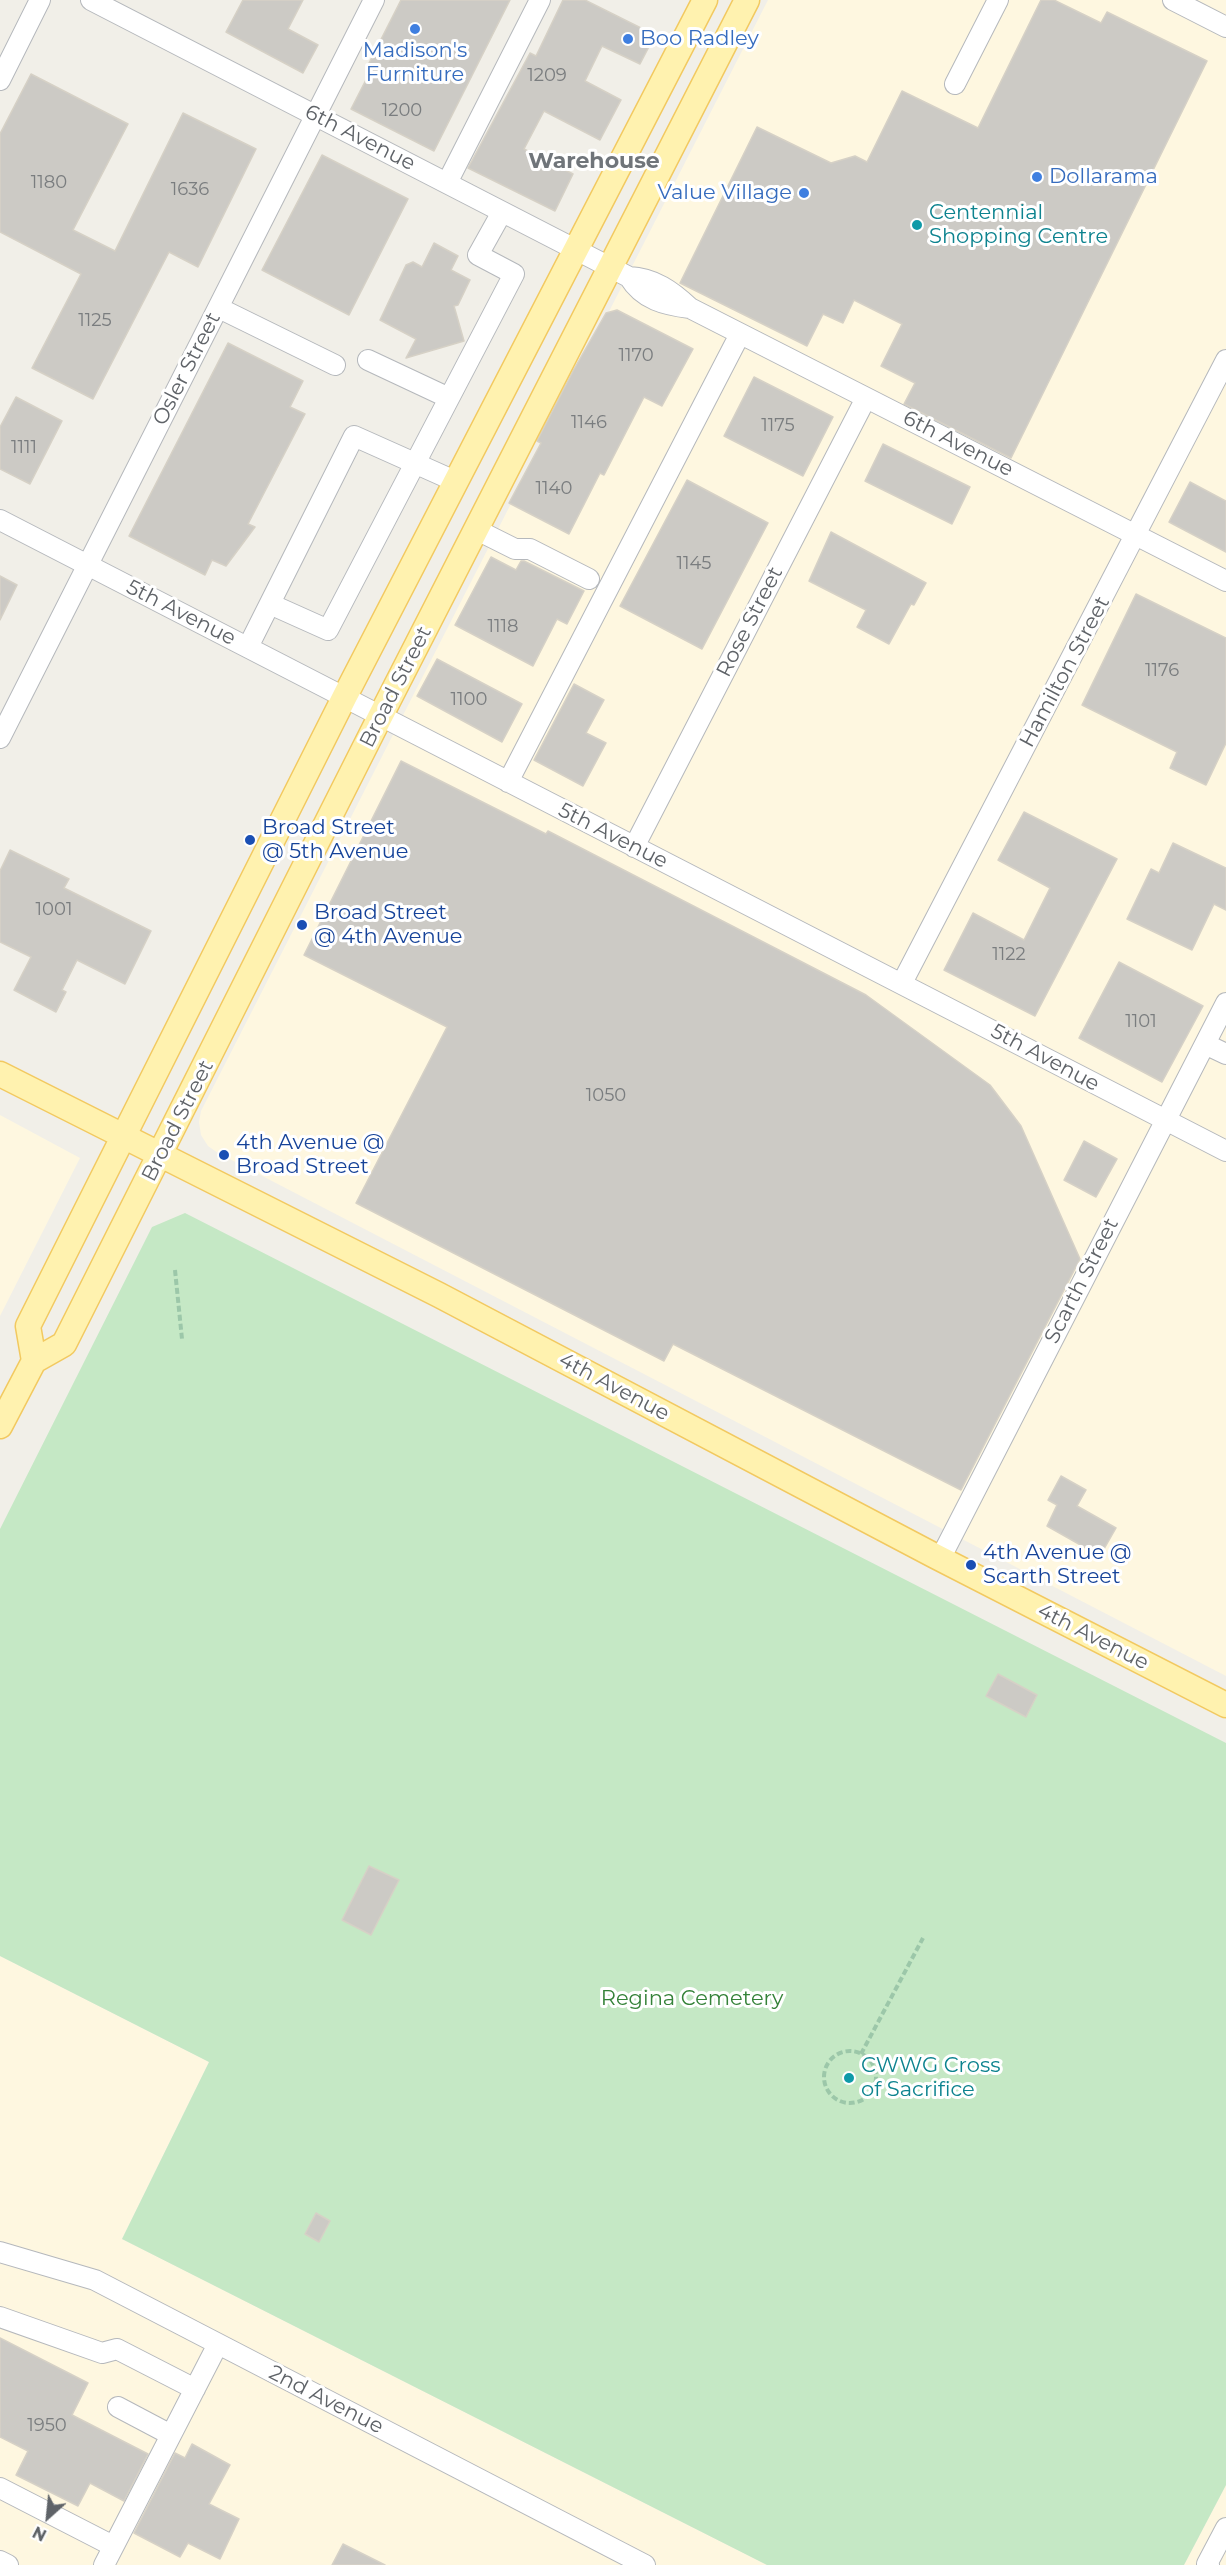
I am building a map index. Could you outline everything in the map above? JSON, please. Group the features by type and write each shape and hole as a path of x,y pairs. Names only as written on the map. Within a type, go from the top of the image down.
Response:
{"main road":[{"name":"Broad Street","path":"705,0 345,696 28,1326 33,1360 64,1344 381,715 477,530 620,272 747,0"},
{"name":"4th Avenue","path":"0,1074 439,1295 940,1559 1226,1705"},
{"path":"0,1426 33,1360"}],"street":[{"path":"0,80 40,0"},
{"name":"6th Avenue","path":"91,0 620,272 637,291 666,305 690,308 1226,581"},
{"name":"Osler Street","path":"0,738 374,0"},
{"path":"447,183 540,0"},
{"path":"955,84 998,0"},
{"path":"1173,0 1226,27"},
{"path":"270,604 328,630 514,274 478,255 502,212"},
{"path":"219,308 335,365"},
{"path":"508,782 740,334"},
{"path":"368,360 449,398"},
{"name":"Hamilton Street","path":"902,983 1137,536 1226,360"},
{"name":"Rose Street","path":"634,847 866,398"},
{"path":"248,647 354,436 457,483"},
{"name":"5th Avenue","path":"0,520 1226,1151"},
{"path":"477,530 515,549 530,549 589,579"},
{"name":"Scarth Street","path":"940,1559 1226,1003"},
{"path":"1205,1044 1226,1054"},
{"name":"2nd Avenue","path":"0,2252 95,2280 645,2565"},
{"path":"0,2317 102,2353 117,2349 195,2389"},
{"path":"104,2565 218,2344"},
{"path":"118,2407 171,2435"},
{"path":"0,2488 113,2546"},
{"path":"1209,2565 1207,2564 1226,2528"},
{"path":"0,2561 8,2565"}],"path":[{"path":"175,1270 182,1339"},
{"path":"861,2054 923,1938"},
{"path":"848,2051 861,2054 872,2063 876,2076 873,2089 864,2099 851,2103 838,2101 828,2091 823,2078 826,2065 835,2055 848,2051"}],"shaded area":[{"path":"768,0 1226,0 1226,1676 218,1153 208,1146 201,1135 199,1122 201,1111"},
{"path":"0,1115 80,1158 0,1316"},
{"path":"0,1956 209,2062 122,2239 767,2565 0,2565"},
{"path":"1226,2485 1226,2565 1184,2565"}],"green space":[{"name":"Regina Cemetery","path":"185,1213 1226,1743 1226,2485 1184,2565 767,2565 122,2239 209,2062 0,1956 0,1529 152,1227"}],"building":[{"path":"243,0 303,0 288,29 318,45 303,73 226,32"},
{"path":"401,0 510,0 434,151 351,109 372,68 368,65"},
{"path":"563,0 585,0 655,35 640,64 602,46 585,81 621,100 600,140 544,111 524,149 573,174 555,211 468,168 530,53 536,56"},
{"name":"Centennial Shopping Centre","path":"1041,0 1054,0 1101,23 1107,12 1207,61 1011,458 904,404 915,383 881,366 902,324 854,300 843,323 823,314 807,346 680,283 757,127 831,163 855,156 867,162 902,91 978,128"},
{"path":"31,74 128,124 73,230 115,251 183,113 256,149 198,267 169,252 93,399 32,368 81,274 0,232 0,134"},
{"path":"322,155 408,199 349,315 262,270"},
{"path":"434,243 458,256 451,270 470,280 458,305 454,306 464,341 406,358 416,339 380,320 406,265 413,262 422,267"},
{"path":"617,310 693,349 662,406 644,397 604,475 600,473 569,534 509,503 541,443 537,441 573,371 606,313"},
{"path":"228,343 303,381 290,407 305,414 248,524 255,527 226,566 212,560 205,575 129,536"},
{"path":"754,377 833,417 803,476 724,436"},
{"path":"16,397 62,421 30,484 0,469 0,427"},
{"path":"883,444 970,487 952,524 865,481"},
{"path":"687,480 768,523 702,649 620,606"},
{"path":"1190,482 1226,501 1226,552 1169,522"},
{"path":"831,532 926,583 914,605 911,604 889,644 857,627 866,610 809,581"},
{"path":"491,557 516,570 521,561 524,561 584,591 567,624 557,619 533,666 455,625"},
{"path":"0,576 17,585 0,620"},
{"path":"1136,594 1226,638 1226,743 1206,785 1170,768 1177,752 1082,705"},
{"path":"437,659 522,704 502,742 417,696"},
{"path":"574,684 604,700 586,733 606,743 583,786 534,760"},
{"path":"401,761 546,834 548,831 866,995 990,1085 1021,1126 1080,1259 961,1490 673,1344 664,1361 356,1203 447,1027 304,955"},
{"path":"1024,812 1117,859 1035,1016 944,970 973,913 1024,940 1050,888 998,860"},
{"path":"1173,843 1226,868 1226,910 1214,904 1192,950 1127,919 1151,869 1159,873"},
{"path":"10,850 69,879 64,888 151,931 125,984 77,960 62,990 66,992 56,1012 14,990 31,957 0,942 0,871"},
{"path":"1119,962 1203,1006 1162,1082 1079,1038"},
{"path":"1084,1141 1117,1159 1096,1197 1064,1180"},
{"path":"1061,1476 1086,1490 1077,1506 1116,1528 1100,1556 1047,1526 1057,1505 1048,1500"},
{"path":"998,1674 1037,1695 1026,1717 986,1696"},
{"path":"369,1866 399,1880 371,1935 342,1920"},
{"path":"316,2213 330,2221 319,2242 305,2234"},
{"path":"0,2338 88,2383 72,2415 148,2454 124,2501 90,2483 78,2506 16,2475 28,2451 0,2437"},
{"path":"192,2444 230,2465 209,2504 239,2519 220,2559 188,2543 180,2557 134,2533 175,2453 185,2458"},
{"path":"343,2544 385,2565 332,2565"}],"place":[{"name":"Madison's Furniture","path":"415,29"},
{"name":"Boo Radley","path":"628,39"},
{"name":"Dollarama","path":"1037,177"},
{"name":"Value Village","path":"804,193"},
{"name":"Centennial Shopping Centre","path":"917,225"},
{"name":"Broad Street @ 5th Avenue","path":"250,840"},
{"name":"Broad Street @ 4th Avenue","path":"302,925"},
{"name":"4th Avenue @ Broad Street","path":"224,1155"},
{"name":"4th Avenue @ Scarth Street","path":"971,1565"},
{"name":"CWWG Cross of Sacrifice","path":"849,2078"}],"district":[{"name":"Warehouse","path":"594,162"}]}
